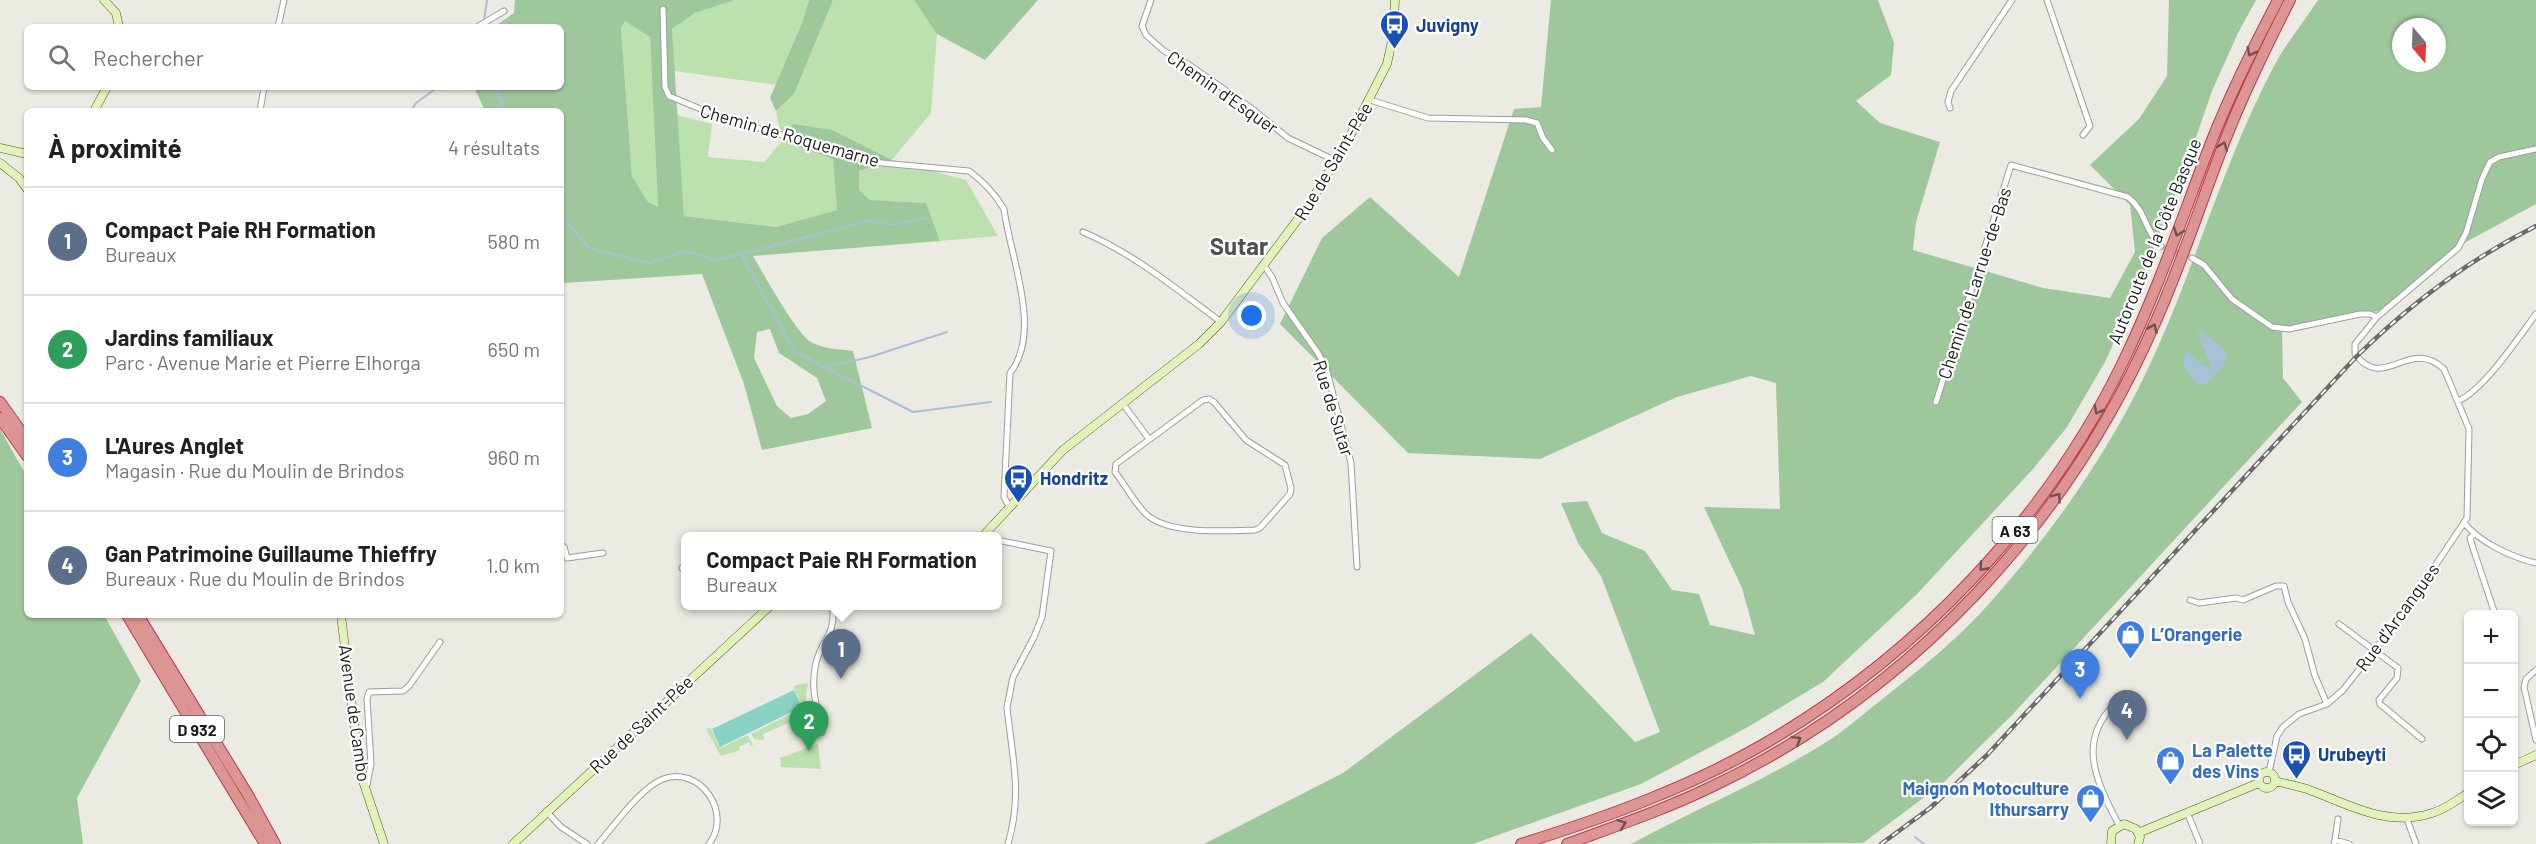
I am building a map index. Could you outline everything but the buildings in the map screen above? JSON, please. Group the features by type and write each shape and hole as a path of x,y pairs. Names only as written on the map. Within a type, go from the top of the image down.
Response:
{"highway":[{"name":"Autoroute de la Côte Basque","path":"1521,844 1653,798 1762,745 1814,714 1911,638 1957,595 2007,540 2087,430 2123,363 2156,291 2213,138 2248,57 2278,0"},
{"name":"Autoroute de la Côte Basque","path":"1567,844 1658,811 1714,786 1770,756 1822,724 1874,686 1922,646 1965,606 2018,548 2055,500 2098,435 2128,382 2156,322 2258,61 2290,0"},
{"path":"0,402 24,436"},
{"path":"0,418 24,452"},
{"name":"D 932","path":"130,618 265,844"},
{"name":"D 932","path":"140,618 242,784 275,844"}],"main road":[{"path":"105,0 116,13 118,24"},
{"name":"Rue de Saint-Pée","path":"1123,404 1199,344 1221,322 1310,203 1336,162 1387,64 1393,36 1395,0"},
{"path":"95,108 105,90"},
{"path":"0,148 24,153"},
{"path":"0,163 24,185"},
{"path":"988,532 1009,506 1063,450 1123,404"},
{"name":"Rue de Saint-Pée","path":"513,844 763,610"},
{"name":"Avenue de Cambo","path":"341,618 360,772 384,844"},
{"path":"2518,763 2536,755"},
{"path":"2269,772 2275,776 2273,786 2268,789 2259,783 2260,776 2269,772"},
{"path":"2275,781 2305,788 2365,813 2407,819 2435,813 2464,796"},
{"path":"2138,832 2259,783"},
{"path":"2111,844 2112,831 2119,825 2132,826 2138,832 2138,844"}],"street":[{"path":"279,24 284,0"},
{"name":"Chemin d'Esquer","path":"1151,0 1142,26 1146,35 1164,51 1188,64 1251,108 1288,138 1336,162"},
{"path":"1950,108 1948,102 1952,91 2012,0"},
{"path":"2047,0 2090,126 2083,135"},
{"name":"Chemin de Roquemarne","path":"663,9 665,87 669,96 725,119 871,160 969,171 979,178 999,201 1004,209 1026,318 1018,362 1010,373 1004,497 1009,506"},
{"path":"482,24 504,12"},
{"path":"260,108 264,90"},
{"path":"1370,100 1428,118 1526,120 1537,123 1543,138 1552,150"},
{"path":"2536,149 2490,162 2482,179 2466,233 2458,248 2377,317 2355,344 2354,351 2359,360 2371,368 2380,369 2419,357 2436,362 2444,369 2457,401 2465,398 2489,374 2536,314"},
{"name":"Chemin de Larrue-de-Bas","path":"1936,402 2011,165 2128,197 2142,212 2150,237 2161,246"},
{"path":"1083,232 1109,243 1143,263 1221,322"},
{"path":"2192,258 2204,266 2232,299 2272,327 2289,329 2360,314 2377,317"},
{"name":"Rue de Sutar","path":"1263,264 1283,303 1326,368 1351,463 1357,567"},
{"path":"1209,399 1246,440 1285,465 1291,488 1290,494 1260,528 1255,530 1201,532 1173,527 1147,515 1115,472 1116,464 1149,439 1203,400 1209,399"},
{"name":"Rue d'Arcangues","path":"2269,772 2277,736 2283,727 2299,714 2327,704 2343,690 2375,651 2464,524 2467,518 2469,429 2457,401"},
{"path":"1123,404 1149,439"},
{"path":"2464,524 2475,534 2500,549 2536,563"},
{"path":"2475,534 2470,538 2493,610"},
{"path":"1002,541 1051,550 1042,617 1013,677 1007,707 1018,794 1014,826 1008,844"},
{"path":"564,547 567,558 603,553"},
{"path":"2190,600 2199,603 2236,598 2243,600 2276,586 2284,586 2327,704"},
{"path":"822,732 813,688 816,661 834,623 833,610"},
{"path":"2339,624 2398,671 2397,678 2379,700 2381,706 2422,739"},
{"path":"366,791 371,764 367,699 369,692 403,691 440,642"},
{"path":"2536,670 2526,679 2524,687 2536,740"},
{"path":"2119,825 2103,794 2092,762 2096,732 2111,707 2122,698"},
{"path":"598,844 649,788 664,779 675,776 700,786 713,800 718,819 717,829 710,844"},
{"path":"546,811 561,827 587,844"},
{"path":"2187,812 2200,844"},
{"path":"2338,819 2334,842 2349,844"},
{"path":"2407,819 2416,844"}],"green space":[{"path":"515,0 735,0 695,13 672,29 684,216 776,227 837,210 833,159 782,141 793,124 832,130 892,160 859,171 859,190 870,200 926,203 940,241 753,256 780,303 805,337 821,346 853,351 872,428 762,450 744,384 702,274 565,283 564,108 484,108 475,90 564,90 564,24 498,24 514,13","holes":["625,21 650,37 658,207 648,202 632,176 621,28","770,329 779,353 817,378 826,401 808,414 791,418 777,406 754,358 757,332"]},
{"path":"735,0 809,0 776,85 674,71 672,29 695,13"},
{"path":"809,0 833,0 794,94 776,111 770,98 802,23"},
{"path":"833,0 914,0 937,34 931,113 892,160 966,180 998,236 940,241 925,203 869,200 858,190 859,171 891,160 794,124 782,141 776,111 794,94"},
{"path":"914,0 1038,0 985,60 937,34"},
{"path":"1551,0 1878,0 1894,43 1891,75 1856,101 1880,123 1940,142 1916,222 1913,250 2043,288 2110,298 2135,252 2130,205 2090,165 2139,119 2167,76 2169,0 2256,0 2238,33 2212,91 2185,169 2133,300 2105,362 2067,427 2033,469 1918,593 1823,682 1748,727 1641,784 1473,844 1204,844 1343,773 1531,633 1635,742 1660,732 1601,576 1578,543 1561,503 1587,501 1602,533 1645,551 1672,590 1699,594 1710,625 1755,635 1742,588 1704,507 1780,509 1776,383 1751,376 1677,397 1540,459 1408,453 1280,324 1322,238 1370,197 1459,277 1514,109 1541,107"},
{"path":"2318,0 2536,0 2536,204 2455,248 2379,311 2320,319 2282,328 2283,378 2302,402 2013,714 1942,784 1863,843 1631,844 1782,768 1837,735 1962,632 2009,581 2052,527 2092,469 2127,410 2161,340 2255,104 2279,57"},
{"path":"625,20 650,36 658,207 648,202 632,176 621,27"},
{"path":"677,115 712,124 708,157 764,162 782,141 833,159 838,210 776,227 684,216"},
{"path":"0,429 24,472 24,618 106,618 141,681 77,798 83,844 0,844"},
{"path":"808,684 806,703 810,714 763,734 764,740 754,739 751,734 803,708 794,686"},
{"path":"710,727 720,748 748,735 753,745 751,746 749,742 739,747 740,750 721,756 706,729"},
{"path":"818,744 821,769 781,767 780,758"}],"shaded area":[{"path":"2199,329 2224,349 2227,357 2224,365 2205,385 2198,384 2184,365 2186,350 2204,366 2211,367 2200,339"},
{"path":"794,690 802,707 720,747 712,729"}],"waterway":[{"path":"483,24 487,0"},
{"path":"413,108 434,90"},
{"path":"496,90 505,108"},
{"path":"742,254 868,221 893,225 926,218"},
{"path":"564,219 589,248 649,263 686,251 715,260 741,254 795,352 913,412 991,402"},
{"path":"826,367 870,357 947,332"},
{"path":"1915,837 1924,844"}],"tunnel":[{"path":"2161,246 2192,258"}],"railway":[{"path":"1881,844 1930,808 1987,755 2376,338 2419,301 2463,268 2536,226"}],"place":[{"name":"Juvigny","path":"1395,50"},
{"name":"Hondritz","path":"1019,504"},
{"name":"L’Orangerie","path":"2130,660"},
{"name":"Compact Paie RH Formation","path":"841,679"},
{"name":"L'Aures Anglet","path":"2080,699"},
{"name":"Gan Patrimoine Guillaume Thieffry","path":"2127,740"},
{"name":"Jardins familiaux","path":"809,751"},
{"name":"Urubeyti","path":"2297,780"},
{"name":"La Palette des Vins","path":"2171,786"},
{"name":"Maignon Motoculture Ithursarry","path":"2090,824"}],"district":[{"name":"Sutar","path":"1239,245"}]}
